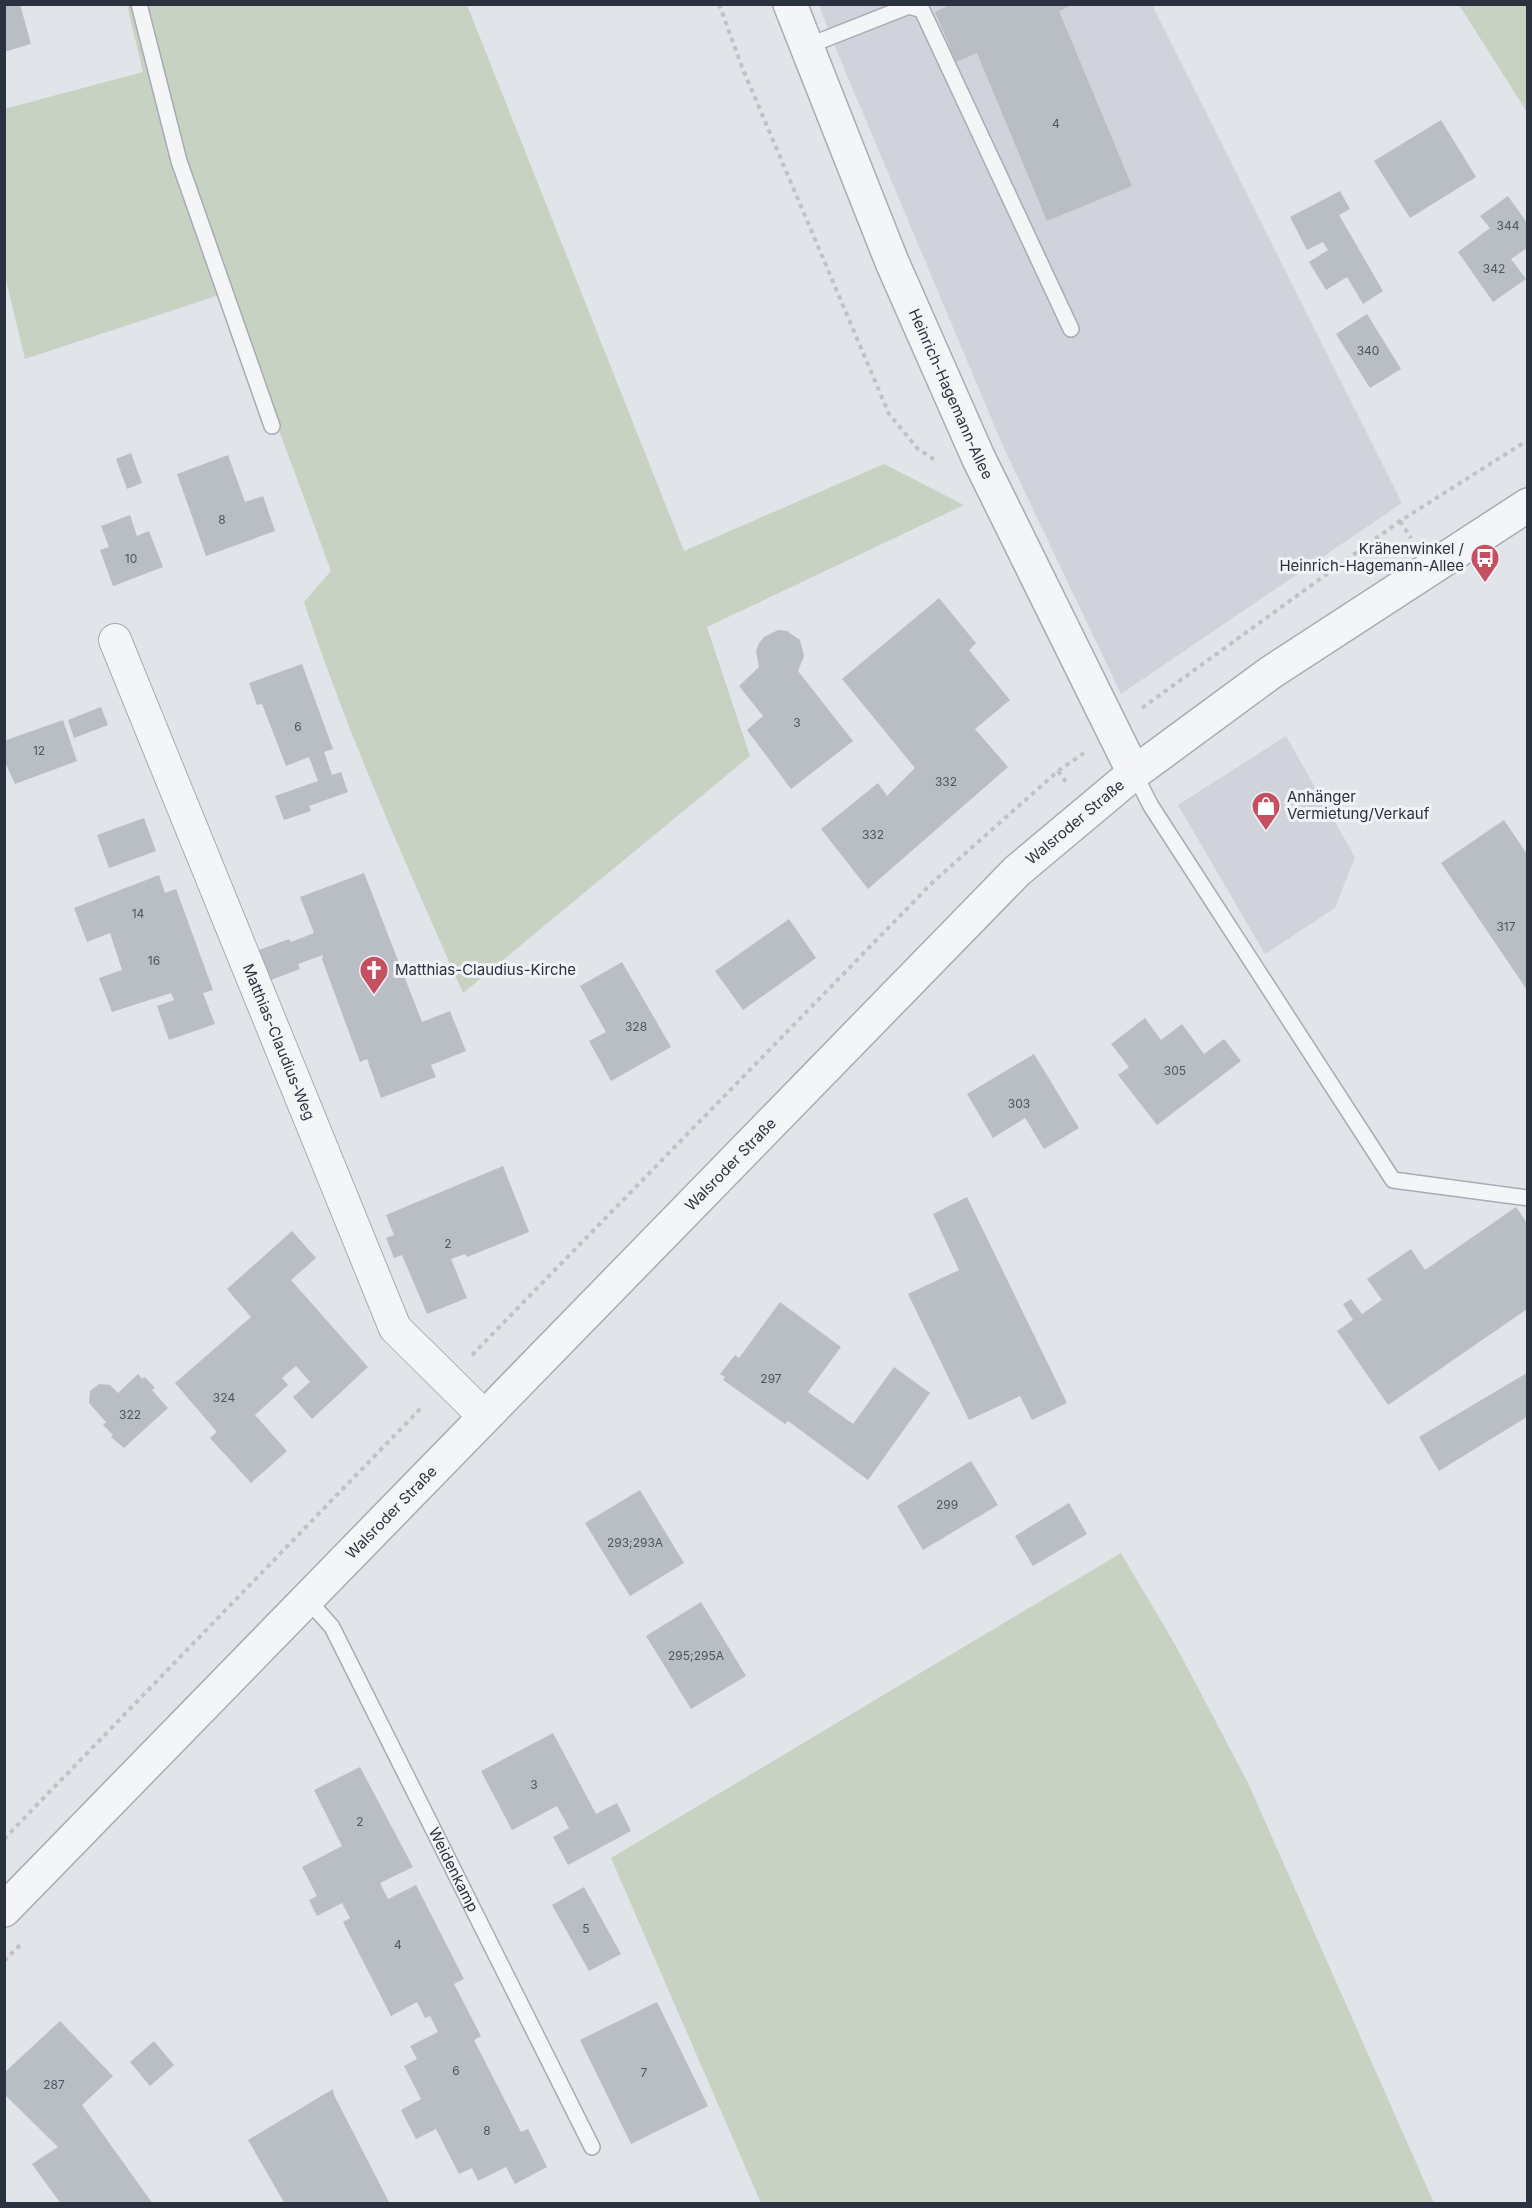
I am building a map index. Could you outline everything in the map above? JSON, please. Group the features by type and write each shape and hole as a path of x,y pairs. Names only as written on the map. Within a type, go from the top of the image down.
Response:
{"street":[{"name":"Heinrich-Hagemann-Allee","path":"790,4 805,47 892,262 978,457 1134,773"},
{"name":"Walsroder Straße","path":"4,1910 1017,871 1134,773 1270,673 1527,505"},
{"name":"Matthias-Claudius-Weg","path":"115,640 395,1328 484,1416"}],"lane":[{"path":"139,4 179,161 272,426"},
{"path":"805,47 909,6 921,10 1071,328"},
{"path":"1134,773 1151,806 1393,1180 1527,1198"},
{"name":"Weidenkamp","path":"307,1599 332,1627 592,2147"}],"path":[{"path":"719,4 742,67 890,414 918,449 942,465"},
{"path":"4,1839 933,882 1058,771 1179,679 1400,521 1527,440"},
{"path":"1078,742 1083,753"},
{"path":"4,1961 30,1935"}],"shaded area":[{"path":"819,5 1152,5 1402,503 1121,694 1002,444"},
{"name":"Anhänger Vermietung/Verkauf","path":"1286,736 1355,857 1335,908 1265,954 1178,805"}],"green space":[{"path":"127,5 467,5 684,551 884,464 964,505 707,627 750,756 463,993 359,751 304,602 331,571 228,292 25,359 5,276 4,109 143,72"},
{"path":"1459,5 1527,5 1527,112"},
{"path":"1121,1553 1177,1648 1248,1783 1434,2203 761,2203 611,1858"}],"building":[{"path":"4,4 20,4 31,44 4,52"},
{"path":"952,4 1074,4 1059,11 1132,186 1047,221 977,53 956,62 935,12"},
{"path":"1441,120 1476,177 1410,218 1374,161"},
{"path":"1340,191 1350,209 1339,215 1383,291 1363,304 1347,277 1326,290 1309,262 1328,250 1323,242 1307,250 1290,217"},
{"path":"1508,196 1527,223 1527,248 1511,259 1526,279 1493,302 1458,252 1490,228 1480,216"},
{"path":"1367,314 1401,369 1370,388 1336,334"},
{"path":"131,453 142,483 127,489 116,459"},
{"path":"228,455 245,502 263,496 275,531 206,556 177,474"},
{"path":"130,515 137,536 149,531 163,567 113,586 100,550 109,547 101,526"},
{"path":"939,598 976,643 969,650 1010,700 975,729 1008,767 868,889 821,829 878,783 887,796 915,768 842,679"},
{"path":"778,630 787,631 800,640 804,656 798,671 853,741 791,789 747,730 763,716 739,686 759,667 756,651 759,643 764,637"},
{"path":"302,664 333,749 324,752 332,775 341,772 348,792 309,806 311,811 284,820 275,796 318,781 309,757 286,766 262,704 257,705 249,683"},
{"path":"101,707 108,725 74,738 68,720"},
{"path":"63,720 77,761 15,784 4,760 4,741"},
{"path":"144,818 156,851 109,868 97,835"},
{"path":"1504,820 1527,854 1527,990 1441,863"},
{"name":"Matthias-Claudius-Kirche","path":"364,873 422,1022 450,1011 466,1051 431,1065 436,1077 381,1098 367,1059 360,1062 322,959 323,955 298,964 300,969 271,980 259,950 289,939 291,942 314,933 300,897"},
{"path":"159,875 165,893 176,889 213,990 203,993 215,1024 169,1040 157,1006 174,1000 171,993 112,1012 99,978 122,970 110,933 87,942 74,908"},
{"path":"789,919 816,958 743,1010 715,971"},
{"path":"622,962 671,1047 611,1081 589,1041 606,1032 580,986"},
{"path":"1145,1018 1161,1040 1182,1024 1204,1054 1224,1039 1241,1061 1157,1125 1118,1075 1129,1067 1111,1044"},
{"path":"1034,1054 1079,1128 1044,1149 1025,1118 993,1138 967,1094"},
{"path":"503,1166 529,1232 467,1257 465,1254 451,1259 467,1298 427,1314 402,1255 394,1258 386,1238 394,1235 386,1215"},
{"path":"967,1197 1067,1403 1032,1420 1020,1396 969,1420 908,1294 959,1270 933,1214"},
{"path":"1516,1207 1527,1223 1527,1309 1388,1405 1337,1331 1353,1320 1343,1304 1351,1299 1362,1314 1382,1300 1367,1279 1411,1249 1425,1270"},
{"path":"292,1231 316,1258 291,1280 368,1367 312,1419 293,1397 310,1382 296,1366 285,1375 282,1378 288,1385 255,1415 287,1451 251,1483 210,1438 217,1432 175,1383 251,1317 227,1289"},
{"path":"780,1302 841,1347 808,1392 853,1424 894,1367 930,1393 868,1480 788,1421 785,1424 723,1380 725,1377 720,1374 735,1355 739,1358"},
{"path":"1527,1373 1527,1417 1439,1471 1419,1437"},
{"path":"138,1374 142,1379 145,1377 155,1388 152,1390 168,1408 124,1448 111,1437 113,1435 103,1425 106,1422 89,1403 90,1391 99,1384 110,1385 118,1393"},
{"path":"971,1461 998,1505 923,1550 897,1506"},
{"path":"640,1490 684,1563 630,1596 585,1523"},
{"path":"1069,1503 1087,1534 1033,1566 1015,1536"},
{"path":"701,1602 746,1676 691,1709 646,1636"},
{"path":"553,1733 596,1814 617,1803 631,1831 568,1865 553,1837 569,1828 557,1806 512,1830 481,1771"},
{"path":"360,1767 413,1867 380,1883 388,1899 416,1885 464,1979 454,1984 481,2036 474,2040 521,2132 528,2129 547,2167 515,2184 506,2167 478,2181 472,2168 459,2174 436,2129 416,2139 401,2110 421,2099 404,2066 417,2059 410,2046 438,2032 430,2016 425,2018 417,2002 391,2016 343,1922 350,1918 342,1903 317,1916 309,1900 317,1896 302,1867 342,1846 314,1790"},
{"path":"584,1887 621,1954 589,1971 552,1905"},
{"path":"657,2002 708,2106 631,2144 580,2040"},
{"path":"60,2021 113,2076 82,2105 153,2204 61,2204 32,2164 58,2147 4,2094 4,2073"},
{"path":"154,2041 174,2065 150,2086 130,2062"},
{"path":"333,2089 390,2204 285,2204 248,2140"}],"place":[{"name":"Krähenwinkel / Heinrich-Hagemann-Allee","path":"1485,584"},
{"name":"Anhänger Vermietung/Verkauf","path":"1266,832"},
{"name":"Matthias-Claudius-Kirche","path":"374,996"}]}
